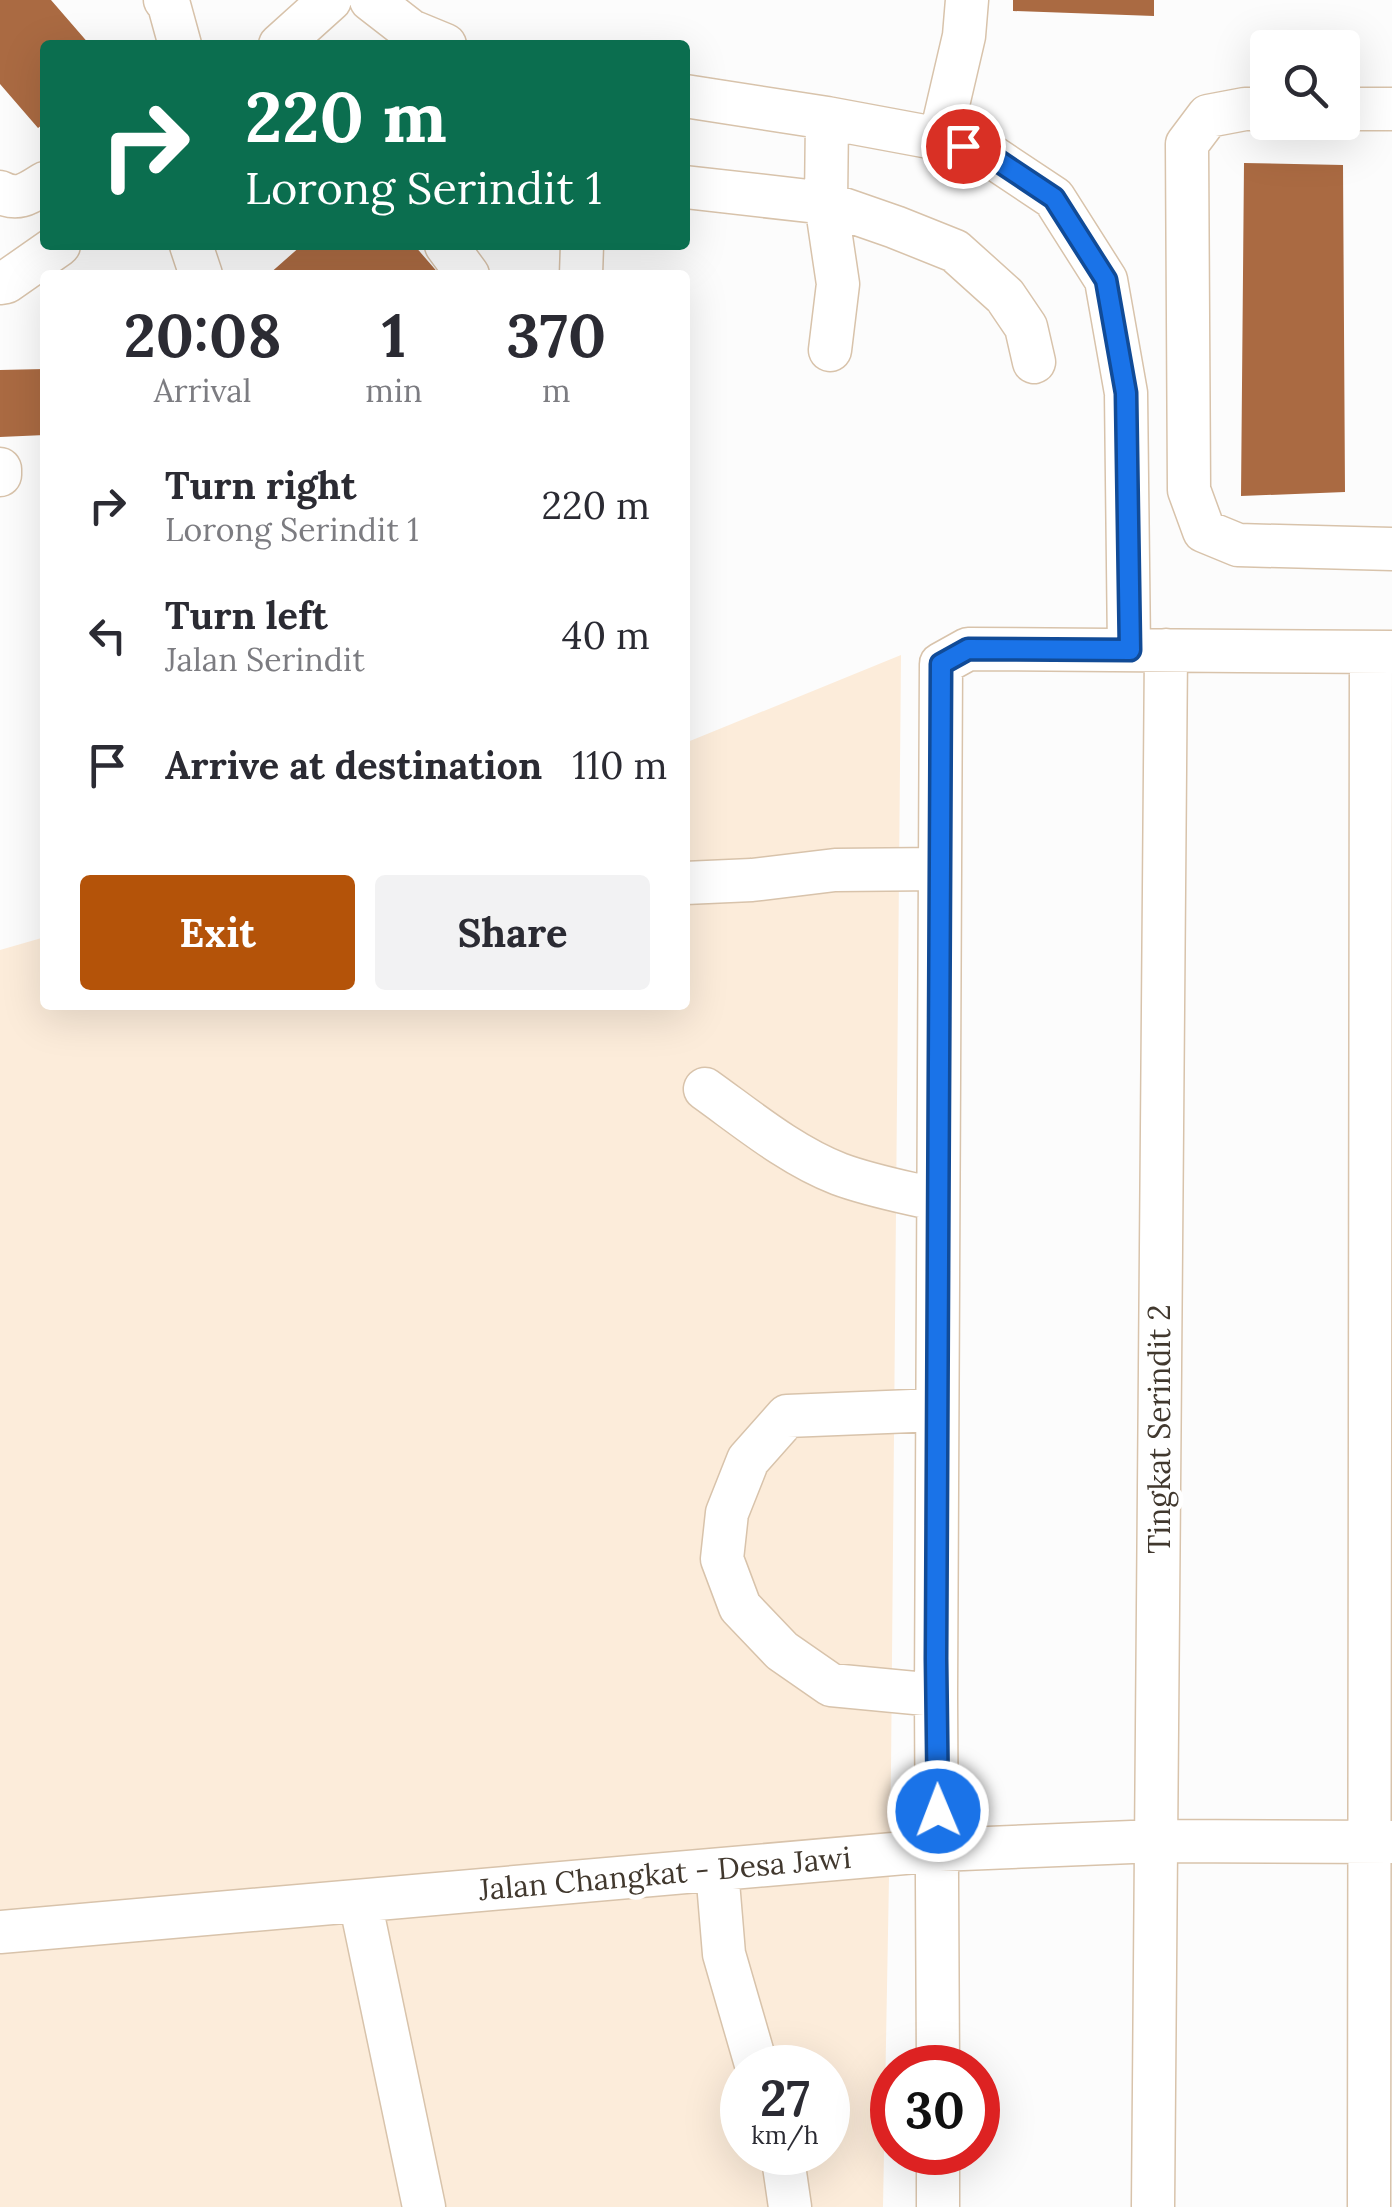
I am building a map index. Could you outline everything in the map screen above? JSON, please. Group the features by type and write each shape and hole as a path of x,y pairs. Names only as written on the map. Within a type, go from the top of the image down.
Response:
{"street":[{"path":"165,0 179,40"},
{"path":"286,40 330,0"},
{"path":"371,0 411,30 433,40"},
{"path":"940,139 964,36 968,0"},
{"name":"Tingkat Serindit 2","path":"690,97 940,139 985,152 1054,198 1106,280 1126,393 1148,650 1156,1841 1153,2207"},
{"path":"1360,109 1392,109"},
{"path":"1250,110 1208,116 1187,144 1190,490 1204,531 1238,545 1392,549"},
{"path":"827,118 826,203 838,284 830,350"},
{"path":"0,192 10,198 24,197 40,186"},
{"path":"690,188 826,203 956,251 1005,296 1026,327 1034,362"},
{"path":"0,284 51,250"},
{"path":"938,2045 941,664 968,649 1382,652 1381,1842 1368,2207"},
{"path":"690,883 835,870 940,869"},
{"path":"705,1089 790,1149 835,1172 874,1186 938,1200"},
{"path":"936,1695 831,1685 782,1651 740,1608 722,1559 727,1513 748,1460 787,1416 937,1410"},
{"name":"Jalan Changkat - Desa Jawi","path":"0,1932 939,1850 1156,1841 1381,1842"},
{"path":"717,1870 724,1954 750,2045"},
{"path":"360,1901 424,2207"},
{"path":"785,2175 790,2207"},
{"path":"938,2175 938,2207"}],"shaded area":[{"path":"901,655 886,2045 870,2045 870,2175 884,2175 883,2207 0,2207 0,950 40,938 40,1010 690,1010 690,741"}],"building":[{"path":"0,0 51,0 86,40 40,40 40,127 0,84"},
{"path":"1013,0 1154,0 1154,16 1013,11"},
{"path":"1244,163 1343,165 1345,492 1241,496"},
{"path":"296,250 418,250 436,270 274,270"},
{"path":"40,369 40,435 0,437 0,370"}],"route":[{"path":"938,1811 941,664 968,649 1130,650 1126,393 1106,280 1054,198 985,152 963,146"}]}
